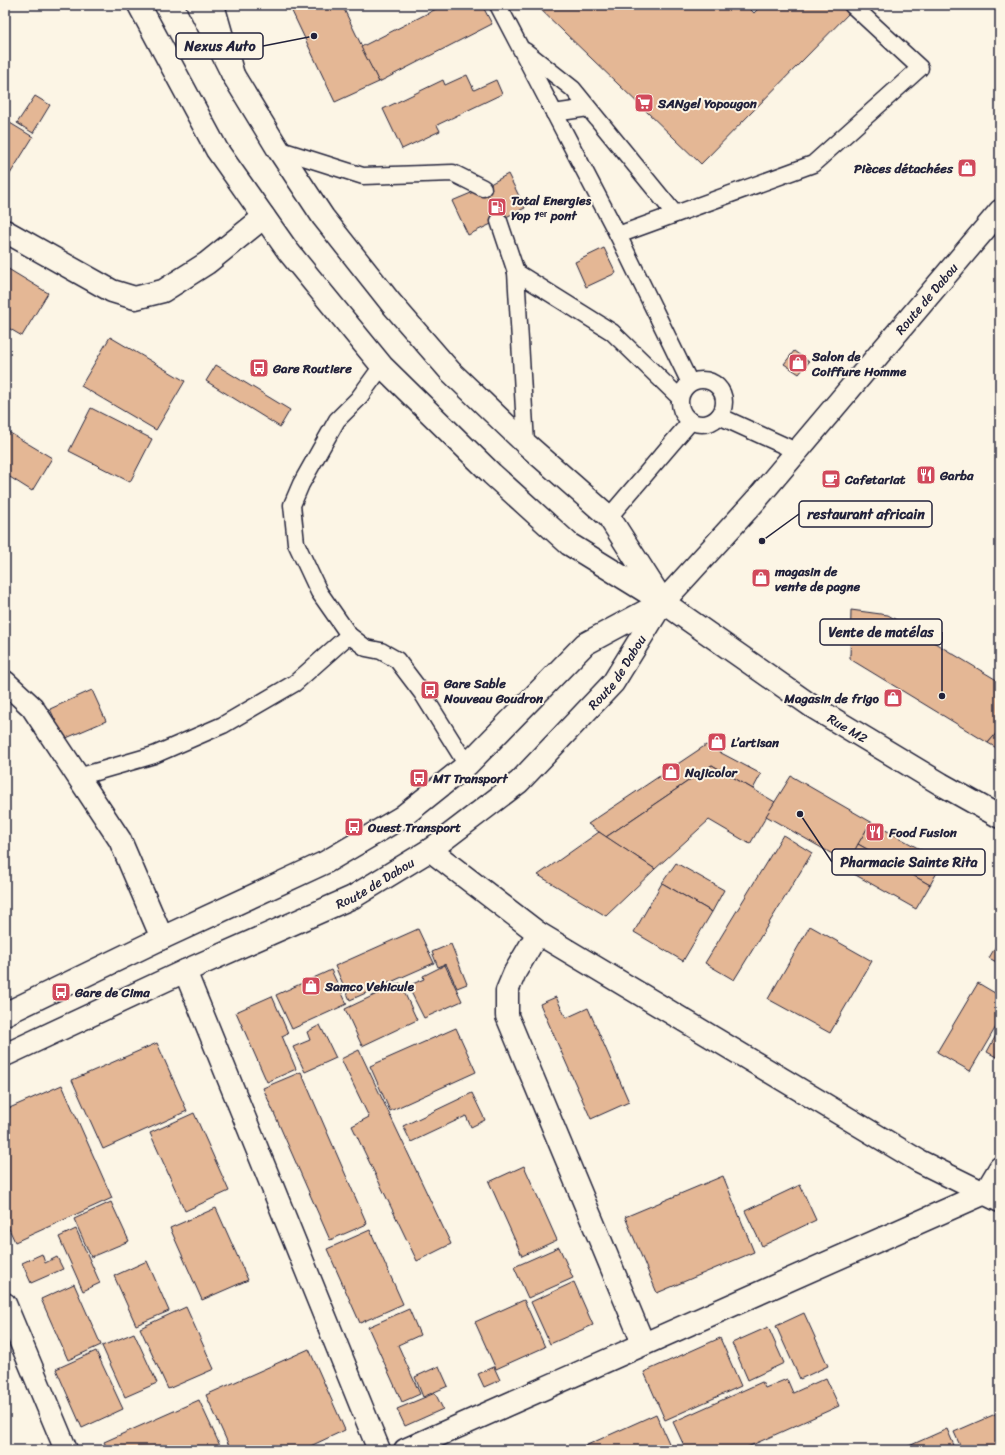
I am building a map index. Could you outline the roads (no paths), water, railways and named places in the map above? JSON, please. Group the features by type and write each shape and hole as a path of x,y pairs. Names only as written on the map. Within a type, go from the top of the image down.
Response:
{"main road":[{"name":"Rue M2","path":"139,5 217,150 288,251 382,366 492,474 569,544 663,602 813,707 941,784 1000,816"},
{"path":"198,5 233,75 278,149 323,217 391,304 450,371 526,444 609,517 663,602"},
{"path":"213,5 233,75"},
{"name":"Route de Dabou","path":"5,1055 185,971 353,897 430,850 519,782 613,682 663,602 756,500 1000,211"},
{"path":"5,230 112,291 135,298 163,291 207,263 264,217"},
{"name":"Route de Dabou","path":"5,1014 162,938 326,862 402,817 467,765 585,644 663,602"},
{"path":"5,682 32,707 120,840 162,938"},
{"path":"430,850 538,933 919,1161 992,1197"},
{"path":"538,933 515,972 507,991 507,1016 643,1343"},
{"path":"185,971 379,1450"},
{"path":"992,1197 1000,1168"},
{"path":"405,1450 643,1343 992,1197"},
{"path":"5,1304 66,1450"}],"lane":[{"path":"498,5 618,235 690,383"},
{"path":"618,235 813,164 920,68 852,5"},
{"path":"520,48 573,89 675,214"},
{"path":"554,113 588,108"},
{"path":"278,149 363,176 453,173 483,188"},
{"path":"499,221 516,272 526,444"},
{"path":"516,272 612,332 680,398"},
{"path":"382,366 358,399 337,420 301,484 292,505 296,544 319,592 349,635 366,648 381,651 397,660 422,693 467,765"},
{"path":"698,380 707,380 718,387 724,398 723,408 719,416 711,422 701,424 691,421 684,415 680,407 680,398 683,389 690,383 698,380"},
{"path":"719,416 796,451"},
{"path":"609,517 691,421"},
{"path":"78,777 154,755 223,725 295,683 349,635"}],"place":[{"name":"Nexus Auto","path":"314,36"},
{"name":"SANgel Yopougon","path":"644,103"},
{"name":"Pièces détachées","path":"967,168"},
{"name":"Total Energies Yop 1ᵉʳ pont","path":"497,207"},
{"name":"Salon de Coiffure Homme","path":"798,363"},
{"name":"Gare Routiere","path":"259,368"},
{"name":"Garba","path":"926,475"},
{"name":"Cafetariat","path":"831,479"},
{"name":"restaurant africain","path":"762,541"},
{"name":"magasin de vente de pagne","path":"761,578"},
{"name":"Gare Sable Nouveau Goudron","path":"430,690"},
{"name":"Vente de matélas","path":"942,696"},
{"name":"Magasin de frigo","path":"893,698"},
{"name":"L’artisan","path":"717,742"},
{"name":"Najicolor","path":"671,772"},
{"name":"MT Transport","path":"419,778"},
{"name":"Pharmacie Sainte Rita","path":"800,814"},
{"name":"Ouest Transport","path":"354,827"},
{"name":"Food Fusion","path":"875,832"},
{"name":"Samco Vehicule","path":"311,986"},
{"name":"Gare de Cima","path":"61,992"}]}
